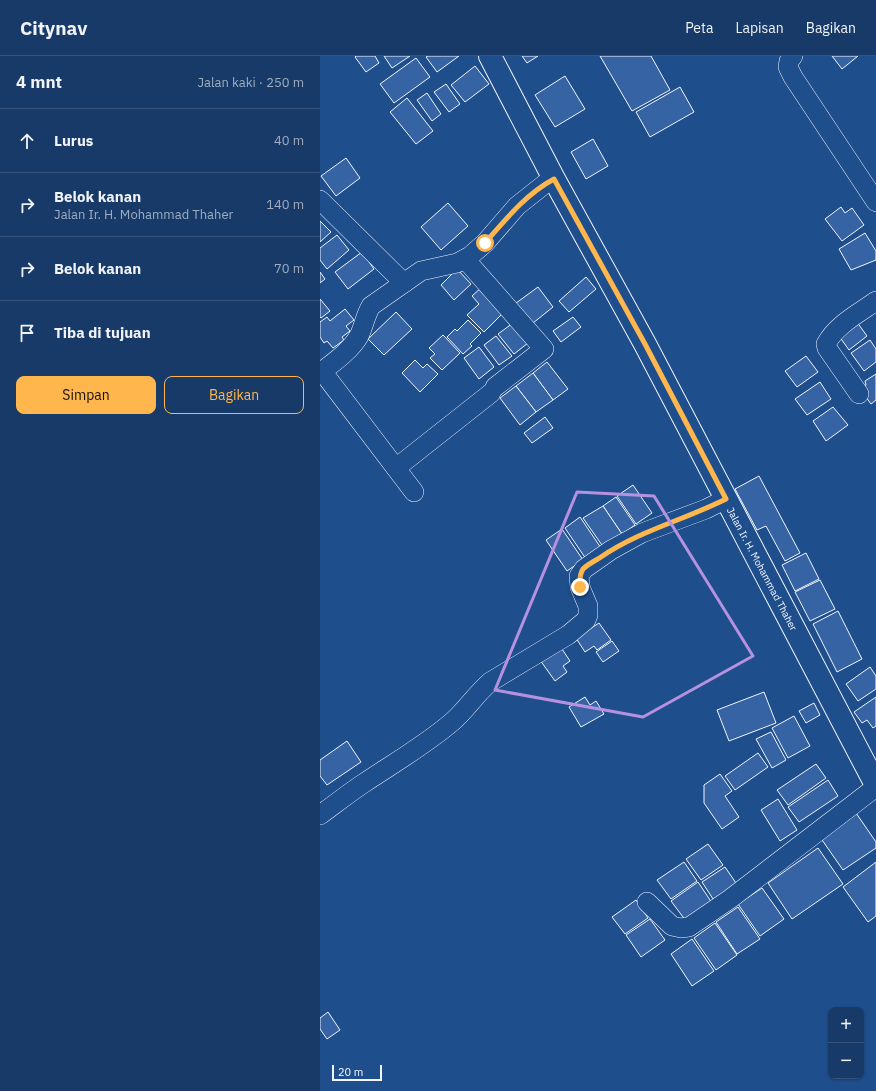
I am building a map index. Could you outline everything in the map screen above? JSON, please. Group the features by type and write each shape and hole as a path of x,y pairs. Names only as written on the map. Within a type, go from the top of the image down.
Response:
{"main road":[{"name":"Jalan Ir. H. Mohammad Thaher","path":"490,56 554,179 645,344 876,786"}],"street":[{"path":"793,56 789,61 788,67 793,77 876,202"},
{"path":"414,492 322,367 351,347 359,335 366,314 371,306 421,271 457,263 470,256 485,243 517,206 546,183 554,179"},
{"path":"320,200 404,283"},
{"path":"396,468 544,349 464,259"},
{"path":"859,394 827,348 826,344 830,336 839,328 876,301"},
{"path":"320,815 364,783 403,758 452,722 490,682 568,635 586,620 588,615 588,606 580,587 579,576 584,569 611,550 642,533 706,509 726,499"},
{"path":"647,902 672,926 681,928 689,927 730,899 876,786"}],"highlighted area":[{"path":"577,492 654,496 753,656 643,717 495,690"}],"building":[{"path":"375,56 379,63 366,72 355,57"},
{"path":"384,56 410,56 392,68"},
{"path":"459,56 437,72 426,57"},
{"path":"522,56 538,56 527,63"},
{"path":"600,56 651,56 670,90 632,111"},
{"path":"832,56 858,56 842,69"},
{"path":"416,58 430,77 394,103 380,84"},
{"path":"475,66 489,84 465,102 451,85"},
{"path":"565,76 585,109 555,127 535,95"},
{"path":"446,84 460,104 449,112 434,92"},
{"path":"680,87 694,112 650,137 636,112"},
{"path":"427,93 441,114 432,121 417,100"},
{"path":"407,98 433,131 416,144 390,112"},
{"path":"593,139 608,166 586,179 571,152"},
{"path":"346,158 360,178 336,196 321,176"},
{"path":"448,203 468,226 441,250 421,227"},
{"path":"841,207 845,213 852,208 864,225 842,241 825,219"},
{"path":"320,221 331,232 320,242"},
{"path":"865,233 876,251 876,260 851,270 839,249"},
{"path":"337,235 349,250 327,269 320,260 320,248"},
{"path":"362,252 374,269 348,289 335,272"},
{"path":"457,269 471,284 454,300 441,285"},
{"path":"320,272 325,279 320,283"},
{"path":"586,277 596,289 569,312 559,301"},
{"path":"482,287 505,311 484,332 467,315 479,304 472,296"},
{"path":"538,287 553,307 528,327 512,306"},
{"path":"320,299 330,311 321,318 320,317"},
{"path":"345,309 354,320 346,326 350,331 342,337 344,340 333,348 327,341 324,343 320,337 320,322 327,317 330,321"},
{"path":"396,312 412,329 384,355 368,339"},
{"path":"573,317 581,327 561,342 553,331"},
{"path":"854,318 867,336 849,350 839,336"},
{"path":"468,320 481,333 470,344 472,346 463,354 447,337 455,329 457,331"},
{"path":"513,323 528,343 514,354 498,334"},
{"path":"443,335 460,353 442,370 430,358 435,354 429,348"},
{"path":"496,336 512,356 499,365 484,345"},
{"path":"870,340 876,349 876,362 864,371 851,353"},
{"path":"479,347 494,367 479,379 464,358"},
{"path":"806,356 818,372 797,387 785,371"},
{"path":"415,360 423,368 427,364 438,374 420,392 402,373"},
{"path":"547,362 568,389 553,400 533,373"},
{"path":"533,373 553,400 536,412 516,386"},
{"path":"876,374 876,400 871,404 860,389 866,385 865,381"},
{"path":"820,382 831,399 807,415 795,399"},
{"path":"516,386 536,412 520,425 500,398"},
{"path":"833,407 848,425 826,441 813,421"},
{"path":"545,417 553,428 532,443 524,433"},
{"path":"759,476 800,553 785,561 766,526 757,530 735,489"},
{"path":"633,485 652,513 636,524 617,496"},
{"path":"616,497 635,525 622,534 603,506"},
{"path":"603,506 622,534 604,548 583,518"},
{"path":"580,517 601,548 586,559 565,528"},
{"path":"562,529 583,560 567,571 546,540"},
{"path":"806,553 819,579 795,591 782,565"},
{"path":"820,580 835,609 810,621 795,592"},
{"path":"838,611 862,659 837,672 813,624"},
{"path":"599,623 611,640 597,650 594,646 585,652 576,638"},
{"path":"612,641 619,651 603,662 596,652"},
{"path":"560,646 570,661 563,666 567,672 555,681 540,660"},
{"path":"870,667 876,676 876,689 858,701 846,684"},
{"path":"764,692 776,723 729,741 717,710"},
{"path":"585,697 590,705 596,701 604,714 581,727 569,707"},
{"path":"876,697 876,726 873,728 867,720 862,723 854,712"},
{"path":"814,703 820,715 806,723 799,711"},
{"path":"794,716 810,746 788,758 772,728"},
{"path":"771,732 786,760 772,768 756,739"},
{"path":"347,741 361,762 327,785 320,776 320,760"},
{"path":"758,753 768,767 735,790 725,776"},
{"path":"816,764 826,778 788,805 777,790"},
{"path":"720,774 732,791 725,796 739,817 722,829 704,803 704,785"},
{"path":"828,780 838,796 799,822 788,807"},
{"path":"778,799 797,830 780,841 761,810"},
{"path":"856,813 876,842 876,848 843,870 820,837"},
{"path":"708,844 723,865 701,880 686,859"},
{"path":"818,848 843,884 792,919 768,883"},
{"path":"684,862 697,881 671,899 657,880"},
{"path":"876,862 876,916 868,922 843,887"},
{"path":"725,867 738,886 715,902 702,882"},
{"path":"698,882 712,903 686,921 671,901"},
{"path":"762,888 784,919 760,936 738,904"},
{"path":"636,900 648,918 625,934 612,917"},
{"path":"738,907 760,939 737,954 716,922"},
{"path":"650,919 665,940 641,957 626,935"},
{"path":"715,923 737,955 716,970 694,938"},
{"path":"692,939 714,971 692,986 671,954"},
{"path":"328,1012 340,1030 327,1039 320,1029 320,1018"}],"route":[{"path":"485,243 517,206 546,183 554,179 645,344 726,499 706,509 642,533 611,550 584,569 579,576 580,587"}]}
